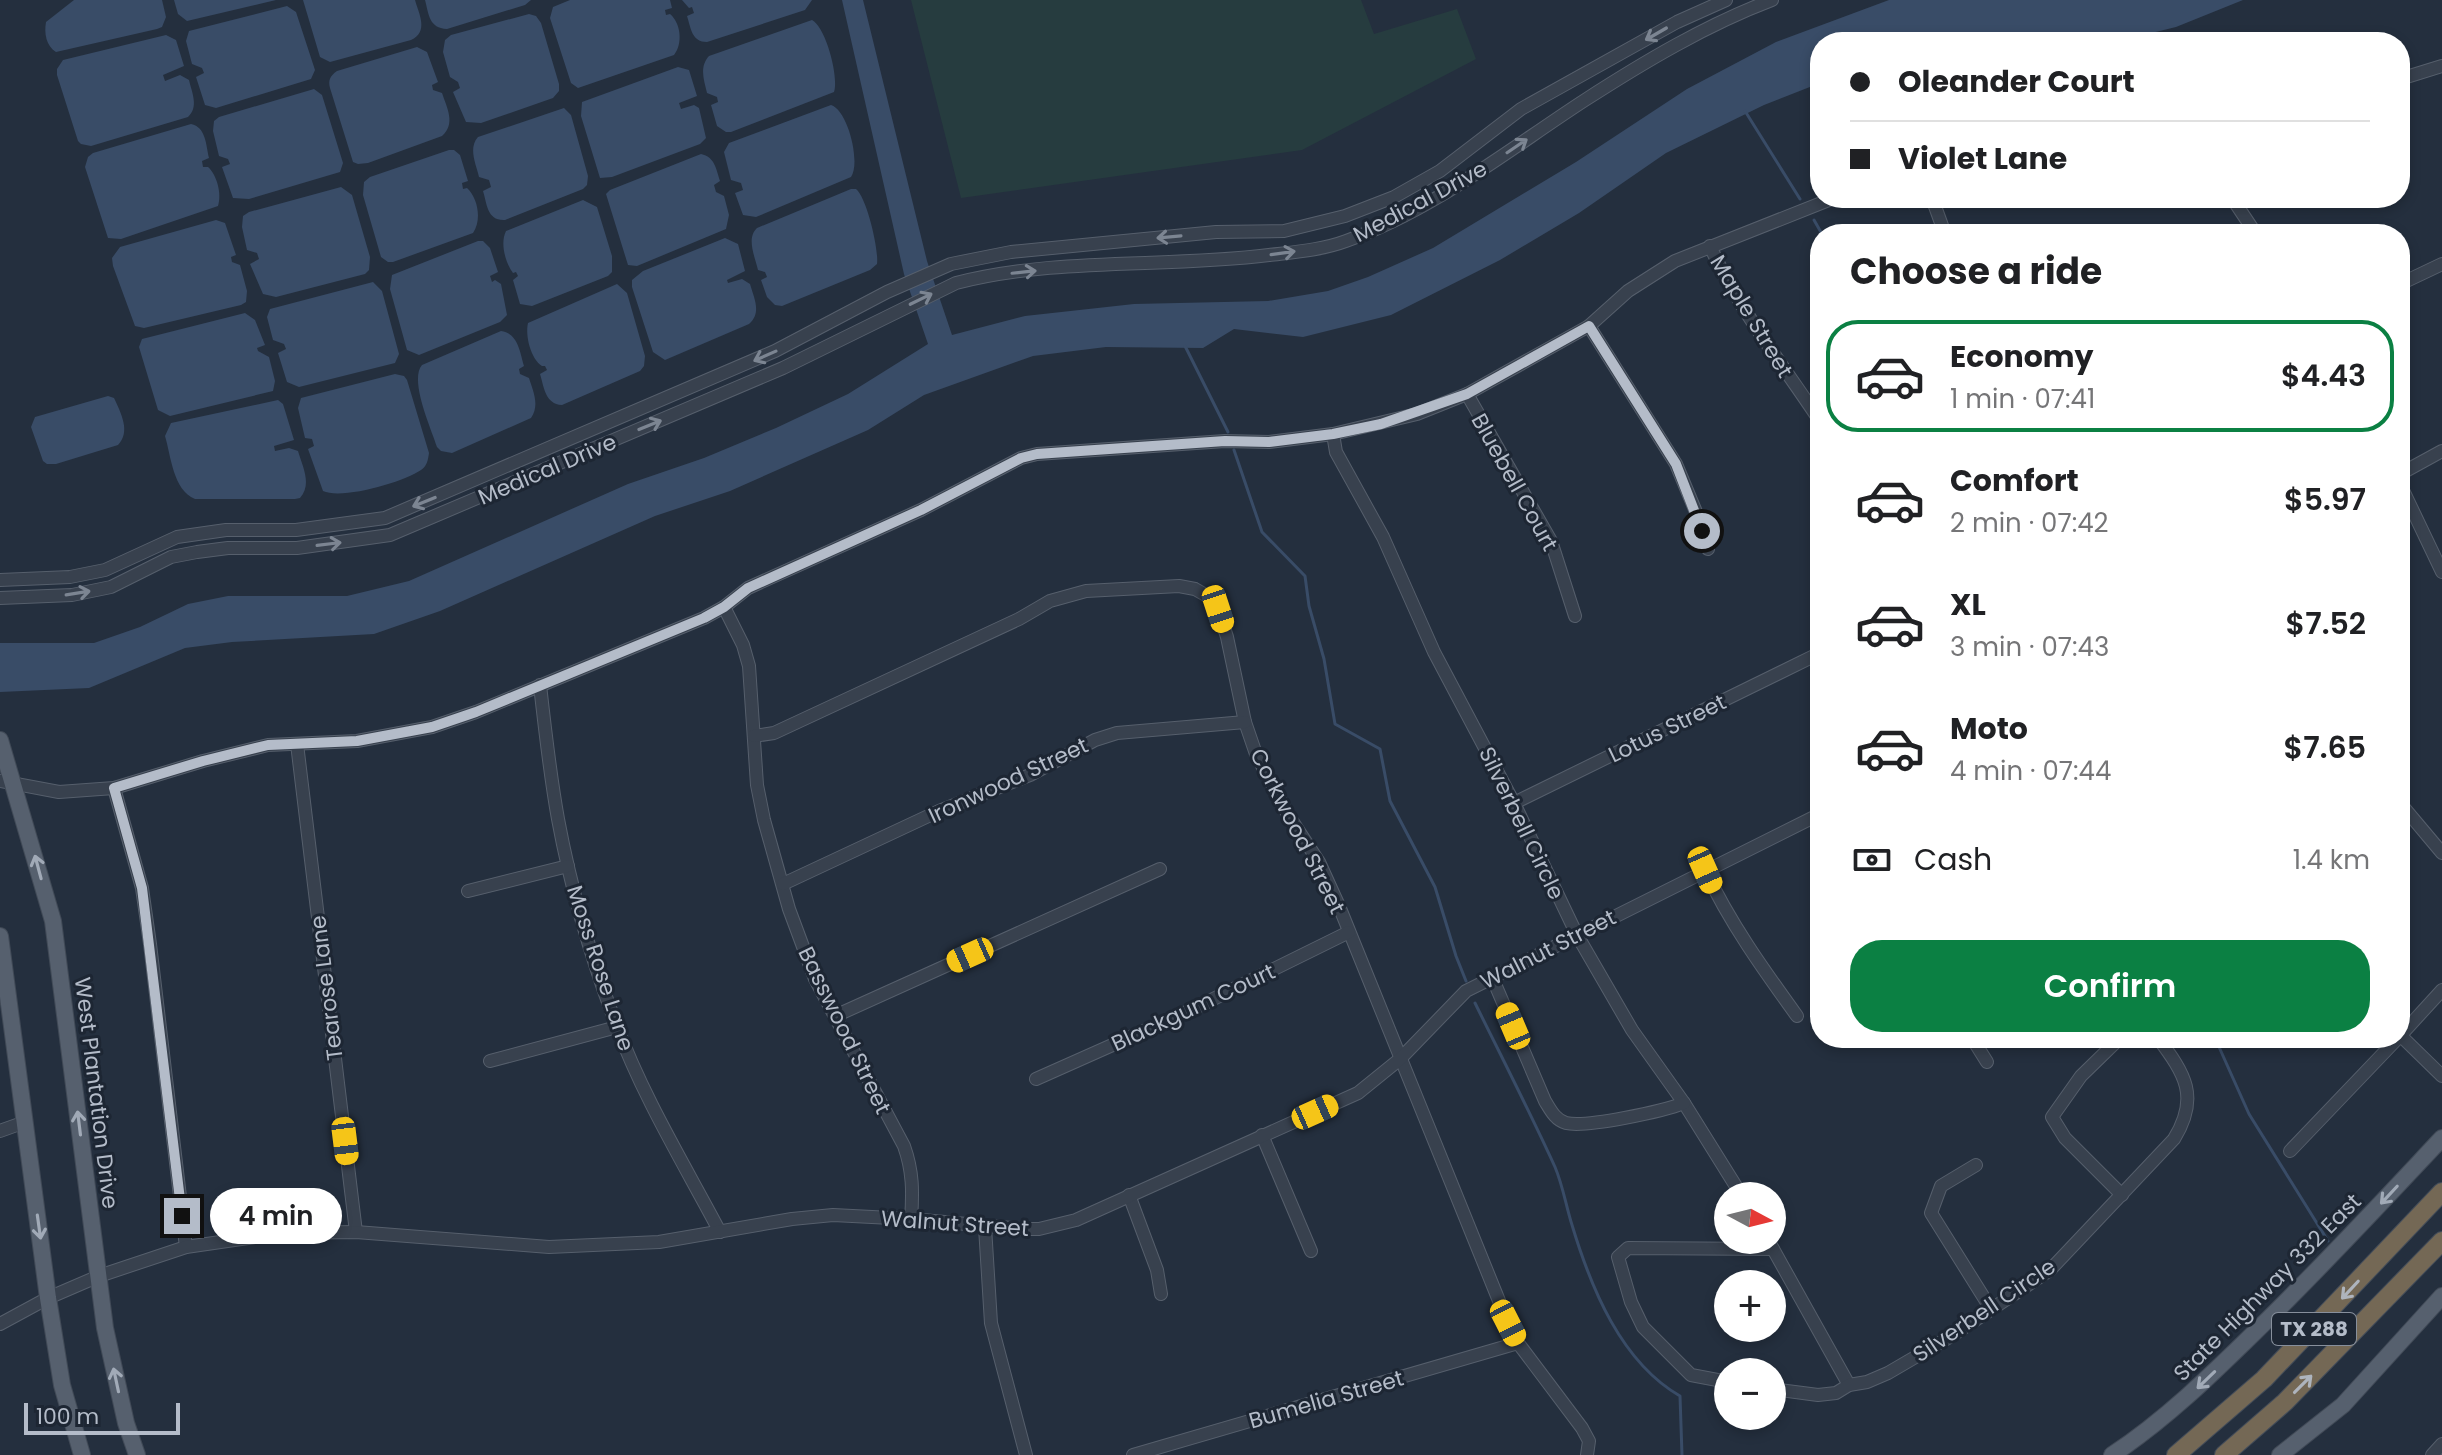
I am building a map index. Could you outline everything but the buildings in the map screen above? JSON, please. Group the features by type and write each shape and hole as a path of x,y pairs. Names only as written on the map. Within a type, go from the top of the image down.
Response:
{"highway":[{"name":"TX 288","path":"2176,1455 2264,1379 2442,1192"},
{"name":"TX 288","path":"2224,1455 2285,1402 2442,1241"}],"main road":[{"name":"West Plantation Drive","path":"0,740 6,782 29,832 53,921 105,1328 126,1423 137,1455"},
{"path":"0,936 48,1298 62,1385 82,1455"},
{"name":"State Highway 332 East","path":"2112,1455 2191,1395 2308,1280 2442,1138"},
{"path":"2280,1455 2343,1405 2442,1296"}],"street":[{"name":"Medical Drive","path":"0,580 70,577 105,570 177,537 226,530 296,530 385,518 775,351 883,294 940,269 1011,252 1216,232 1284,231 1345,216 1394,197 1440,171 1521,109 1677,22 1726,0"},
{"name":"Medical Drive","path":"0,598 72,595 111,587 171,557 185,554 228,548 297,548 390,535 783,368 948,286 998,274 1241,259 1345,242 1398,218 1473,176 1587,99 1697,34 1772,0"},
{"path":"2410,76 2442,66"},
{"path":"6,782 59,792 114,788 234,752 268,745 357,741 432,727 476,712 704,618 748,588 921,510 1021,458 1037,454 1225,441 1269,442 1333,434 1417,414 1467,394 1589,326 1651,275 1710,246 1810,207"},
{"name":"Maple Street","path":"1710,246 1757,332 1810,407"},
{"path":"2410,279 2442,264"},
{"path":"883,294 893,312"},
{"path":"1589,326 1676,464 1708,549"},
{"name":"Bluebell Court","path":"1467,394 1551,541 1575,616"},
{"name":"Silverbell Circle","path":"1333,434 1336,452 1383,537 1434,652 1514,803 1577,935 1632,1030 1684,1103 1733,1182"},
{"path":"2410,469 2442,451"},
{"path":"2410,505 2442,572"},
{"path":"177,537 185,554"},
{"path":"21,579 21,596"},
{"name":"Corkwood Street","path":"754,736 774,733 1019,619 1050,601 1086,591 1179,586 1195,589 1209,597 1218,609 1227,637 1245,722 1256,754 1274,790 1319,862 1518,1343 1582,1428 1589,1441 1587,1455"},
{"name":"Basswood Street","path":"724,607 743,645 749,666 760,797 795,927 815,979 907,1155 914,1185 911,1219"},
{"name":"Lotus Street","path":"1514,803 1810,658"},
{"name":"Moss Rose Lane","path":"540,685 557,817 585,931 617,1027 675,1152 720,1232"},
{"name":"Ironwood Street","path":"783,884 939,811 1030,775 1095,740 1117,733 1245,722"},
{"name":"Tearose Lane","path":"297,744 356,1232"},
{"path":"114,788 142,888 186,1247"},
{"path":"2410,815 2442,853"},
{"name":"Walnut Street","path":"0,1324 48,1298 99,1276 186,1247 283,1233 356,1232 549,1247 659,1242 823,1216 911,1219 985,1227 1039,1229 1058,1225 1358,1093 1400,1059 1466,991 1810,819"},
{"path":"468,891 568,866"},
{"path":"835,1016 1160,869"},
{"path":"1705,870 1723,908 1797,1016"},
{"name":"Blackgum Court","path":"1036,1079 1191,1010 1349,932"},
{"path":"1492,977 1545,1101 1555,1116 1566,1123 1587,1122 1663,1111 1684,1103"},
{"path":"2410,1025 2442,990"},
{"path":"490,1061 617,1027"},
{"path":"2410,1046 2442,1076"},
{"path":"1978,1048 1987,1062"},
{"path":"2110,1048 2081,1076 2052,1117 2065,1138 2122,1195"},
{"name":"Silverbell Circle","path":"1786,1391 1818,1395 1836,1393 1849,1385 1867,1382 1888,1373 1953,1335 2050,1270 2174,1139 2182,1125 2187,1109 2185,1078 2165,1048"},
{"path":"2290,1151 2389,1048"},
{"path":"0,1131 25,1122"},
{"path":"1262,1135 1311,1251"},
{"path":"1976,1165 1941,1186 1931,1213 1991,1309"},
{"path":"1129,1195 1157,1270 1161,1294"},
{"path":"985,1227 991,1323 1026,1455"},
{"path":"1714,1246 1628,1248 1618,1257 1631,1302 1643,1327 1691,1375 1714,1379"},
{"path":"1776,1254 1849,1385"},
{"name":"Bumelia Street","path":"1133,1455 1518,1343"},
{"path":"2432,1455 2442,1444"}],"green space":[{"path":"911,0 1361,0 1374,34 1457,9 1476,59 1302,150 961,198"}],"water":[{"path":"74,0 162,0 166,17 162,27 157,29 56,52 46,39 46,22"},
{"path":"174,0 276,0 187,21 178,14"},
{"path":"303,0 415,0 420,32 411,40 330,62 320,57"},
{"path":"425,0 531,0 525,5 447,29 433,23"},
{"path":"570,0 670,0 672,8 665,10 666,15 674,18 678,28 680,40 677,50 674,55 578,88 571,83 550,18 553,7"},
{"path":"682,0 812,0 805,10 707,42 698,40 693,34 687,16 694,13 692,7 689,8"},
{"path":"842,0 863,0 927,261 952,335 1025,316 1134,304 1268,301 1328,291 1368,277 1433,248 1576,162 1687,89 1776,42 1889,0 2243,0 2156,32 1810,32 1810,87 1764,105 1666,153 1579,213 1500,260 1391,315 1303,337 1234,329 1203,348 1106,347 1033,356 924,395 868,430 730,491 655,516 440,611 374,634 232,642 185,648 89,688 0,692 0,643 94,643 140,627 188,604 228,596 347,596 409,581 628,484 704,458 776,428 848,394 928,344 904,274"},
{"path":"287,6 296,12 315,70 311,79 216,108 205,105 196,77 204,73 202,68 192,64 186,41 189,31"},
{"path":"529,14 536,16 541,23 559,91 553,98 481,123 466,122 453,92 460,88 458,82 450,77 443,52 445,40 451,35"},
{"path":"812,20 822,32 830,53 835,76 834,92 731,132 717,126 711,105 718,102 717,97 707,93 703,74 709,56"},
{"path":"166,35 176,40 184,66 163,75 165,81 180,75 189,80 194,100 188,117 91,146 81,144 57,75 63,60"},
{"path":"417,47 427,52 438,82 432,85 433,90 442,93 449,126 442,136 368,163 353,162 330,88 331,76 337,71"},
{"path":"678,67 689,70 697,96 679,103 681,109 694,105 699,108 706,138 700,144 612,177 600,178 581,116 582,102"},
{"path":"314,89 322,95 343,163 340,172 249,199 233,198 222,167 230,164 228,159 219,156 213,131 214,121"},
{"path":"831,105 843,116 851,138 854,170 851,177 756,217 743,215 735,193 743,190 741,183 731,180 724,152 729,143"},
{"path":"564,108 571,115 588,176 587,185 505,220 495,218 489,211 483,191 491,187 489,180 479,177 475,162 475,141 478,137"},
{"path":"191,124 200,129 204,137 209,158 202,161 203,167 211,170 216,180 218,206 121,239 108,238 85,167 88,157"},
{"path":"449,150 460,155 468,181 462,183 463,189 471,192 476,203 476,228 473,233 388,262 381,257 363,195 364,182 370,177"},
{"path":"701,154 712,161 720,181 714,185 716,192 724,196 729,215 726,229 637,266 628,265 606,194"},
{"path":"341,187 352,195 370,257 369,270 365,274 276,297 263,294 250,264 259,259 257,253 247,250 243,216"},
{"path":"856,189 860,194 868,213 877,264 870,270 782,306 775,305 767,297 761,280 767,277 765,272 758,270 752,248 754,232 757,228"},
{"path":"583,200 597,207 612,256 612,272 532,306 520,304 513,280 518,276 510,269 504,252 506,231"},
{"path":"216,220 225,223 236,255 231,257 232,262 240,265 247,291 246,302 144,328 135,326 113,266 112,258 120,247"},
{"path":"725,238 738,244 745,271 727,280 728,283 742,279 750,284 756,305 753,320 665,360 653,352 632,280 643,271"},
{"path":"483,241 490,248 498,272 490,276 492,282 495,280 501,284 507,315 500,322 419,355 407,350 390,289 392,275"},
{"path":"373,282 382,291 399,354 395,363 299,387 287,382 278,353 286,349 284,344 273,340 267,317 270,309"},
{"path":"617,284 627,293 645,356 644,366 640,371 562,405 552,402 540,374 547,370 538,363 530,347 528,323"},
{"path":"245,313 255,320 265,345 257,348 269,357 275,381 273,391 170,416 158,410 139,347 142,339"},
{"path":"501,331 511,335 517,344 524,366 519,369 520,374 529,378 534,393 534,413 531,418 452,453 441,451 419,393 422,365"},
{"path":"395,374 407,380 429,453 426,465 413,475 373,488 344,493 323,491 308,449 314,446 312,439 305,438 298,408 301,398"},
{"path":"108,396 114,398 124,422 124,434 118,445 56,464 43,461 31,427 35,417"},
{"path":"278,400 283,404 294,440 274,446 275,451 289,448 298,451 306,481 300,498 195,499 188,495 177,480 165,436 171,423"}],"waterway":[{"path":"1745,111 1800,199"},
{"path":"1814,220 1816,224"},
{"path":"1185,346 1228,432"},
{"path":"1234,450 1262,532 1305,576 1335,724 1380,749 1390,801 1435,887 1466,981"},
{"path":"1475,1003 1555,1167 1580,1249 1599,1298 1625,1344 1641,1364 1680,1396 1682,1455"},
{"path":"2219,1048 2249,1114 2328,1241"}],"route":[{"path":"182,1216 142,888 114,788 234,752 268,745 395,736 476,712 704,618 748,588 921,510 1021,458 1037,454 1225,441 1269,442 1381,424 1417,414 1467,394 1589,326 1676,464 1702,531"}]}
